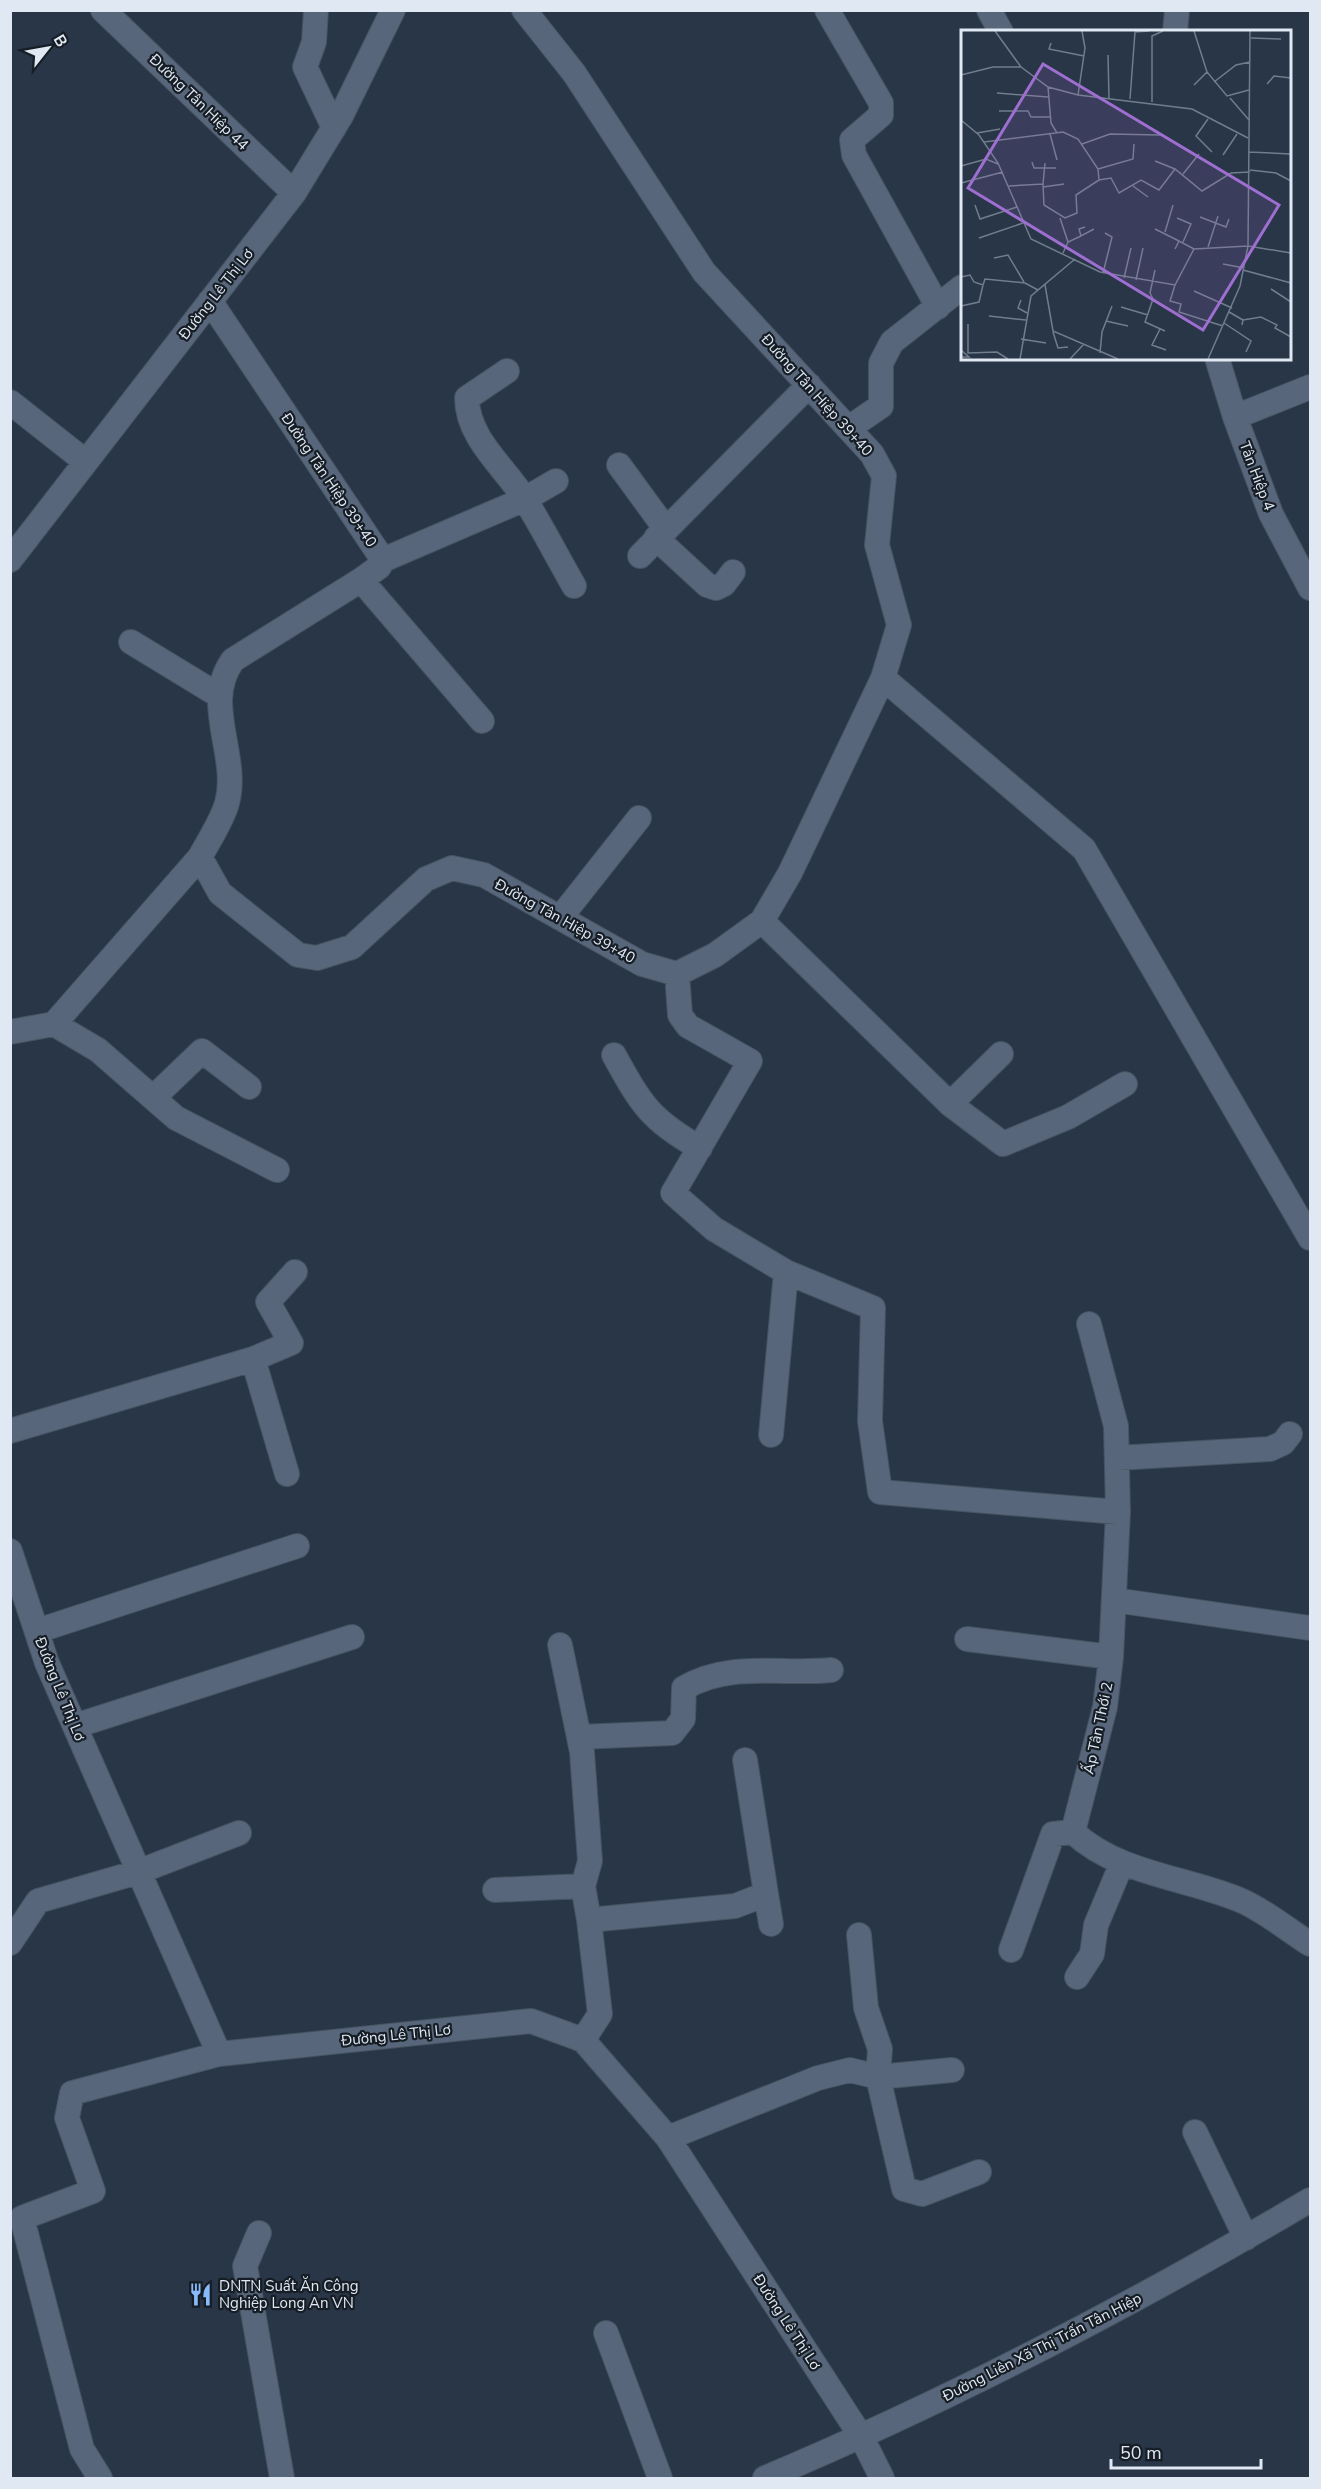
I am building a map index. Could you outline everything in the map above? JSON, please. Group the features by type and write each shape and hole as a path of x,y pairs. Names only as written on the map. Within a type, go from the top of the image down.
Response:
{"street":[{"name":"Đường Tân Hiệp 44","path":"103,10 294,193"},
{"path":"316,10 314,42 305,67 334,128"},
{"name":"Đường Lê Thị Lơ","path":"10,560 294,193 334,128 393,10"},
{"name":"Đường Tân Hiệp 39+40","path":"210,301 383,560 379,567 361,580 233,660 227,668 218,695 228,771 227,803 200,857 220,893 298,955 317,958 352,947 426,879 452,868 484,875 642,964 677,974 715,955 762,921 790,873 883,678 899,625 877,545 884,476 872,454 704,272 574,73 524,10"},
{"path":"827,10 881,103 881,115 852,140 854,155 938,307"},
{"path":"989,10 1000,30"},
{"path":"1175,30 1177,10"},
{"path":"849,428 881,406 881,363 892,342 961,289"},
{"name":"Tân Hiệp 4","path":"1218,360 1235,417 1271,514 1311,588"},
{"path":"507,371 467,398 467,415 490,454 525,499 574,586"},
{"path":"640,556 660,533 809,386"},
{"path":"1235,417 1311,387"},
{"path":"10,402 86,462"},
{"path":"619,465 660,533 707,585 716,588 724,584 733,572"},
{"path":"383,560 525,499 556,481"},
{"path":"361,580 482,721"},
{"path":"131,642 218,695"},
{"path":"883,678 1084,849 1310,1238"},
{"path":"560,918 639,818"},
{"path":"10,1032 54,1024 200,857"},
{"path":"762,921 950,1104 1002,1144 1068,1117 1125,1084"},
{"path":"677,974 680,1015 688,1026 750,1061 673,1193 714,1229 786,1272 873,1308 870,1421 880,1492 1118,1512"},
{"path":"54,1024 98,1050 176,1118 277,1170"},
{"path":"153,1098 202,1051 249,1088"},
{"path":"950,1104 1001,1054"},
{"path":"614,1055 640,1103 671,1132 700,1148"},
{"path":"10,1431 253,1359 291,1343 268,1302 295,1272"},
{"path":"771,1435 786,1272"},
{"name":"Ấp Tân Thới 2","path":"1073,1832 1105,1707 1111,1657 1118,1512 1116,1426 1089,1324"},
{"path":"253,1359 287,1474"},
{"path":"1117,1458 1270,1449 1283,1443 1290,1434"},
{"path":"37,1631 297,1546"},
{"name":"Đường Lê Thị Lơ","path":"10,1551 47,1663 219,2054 531,2021 583,2040 668,2138 862,2438 882,2478"},
{"path":"1114,1600 1311,1628"},
{"path":"75,1726 352,1637"},
{"path":"967,1639 1111,1657"},
{"path":"560,1645 579,1737 590,1861 583,1886 600,2014 583,2040"},
{"path":"579,1737 672,1733 683,1719 684,1688 725,1674 753,1670 800,1673 831,1670"},
{"path":"745,1760 771,1924"},
{"path":"1011,1950 1053,1834 1073,1832 1084,1842 1122,1863 1241,1900 1311,1944"},
{"path":"10,1943 38,1901 138,1872 239,1833"},
{"path":"1077,1977 1092,1954 1096,1925 1122,1863"},
{"path":"495,1890 583,1886"},
{"path":"589,1920 735,1906 766,1894"},
{"path":"859,1935 866,2008 880,2049 878,2077 904,2189 922,2194 979,2172"},
{"path":"100,2478 82,2449 16,2217 93,2192 67,2118 72,2093 219,2054"},
{"path":"668,2138 818,2078 849,2070 878,2077 952,2070"},
{"path":"1196,2132 1246,2238"},
{"name":"Đường Liên Xã Thị Trấn Tân Hiệp","path":"765,2478 862,2438 1076,2332 1311,2200"},
{"path":"259,2233 245,2266 282,2478"},
{"path":"606,2333 660,2478"}],"place":[{"name":"DNTN Suất Ăn Công Nghiệp Long An VN","path":"201,2295"}]}
